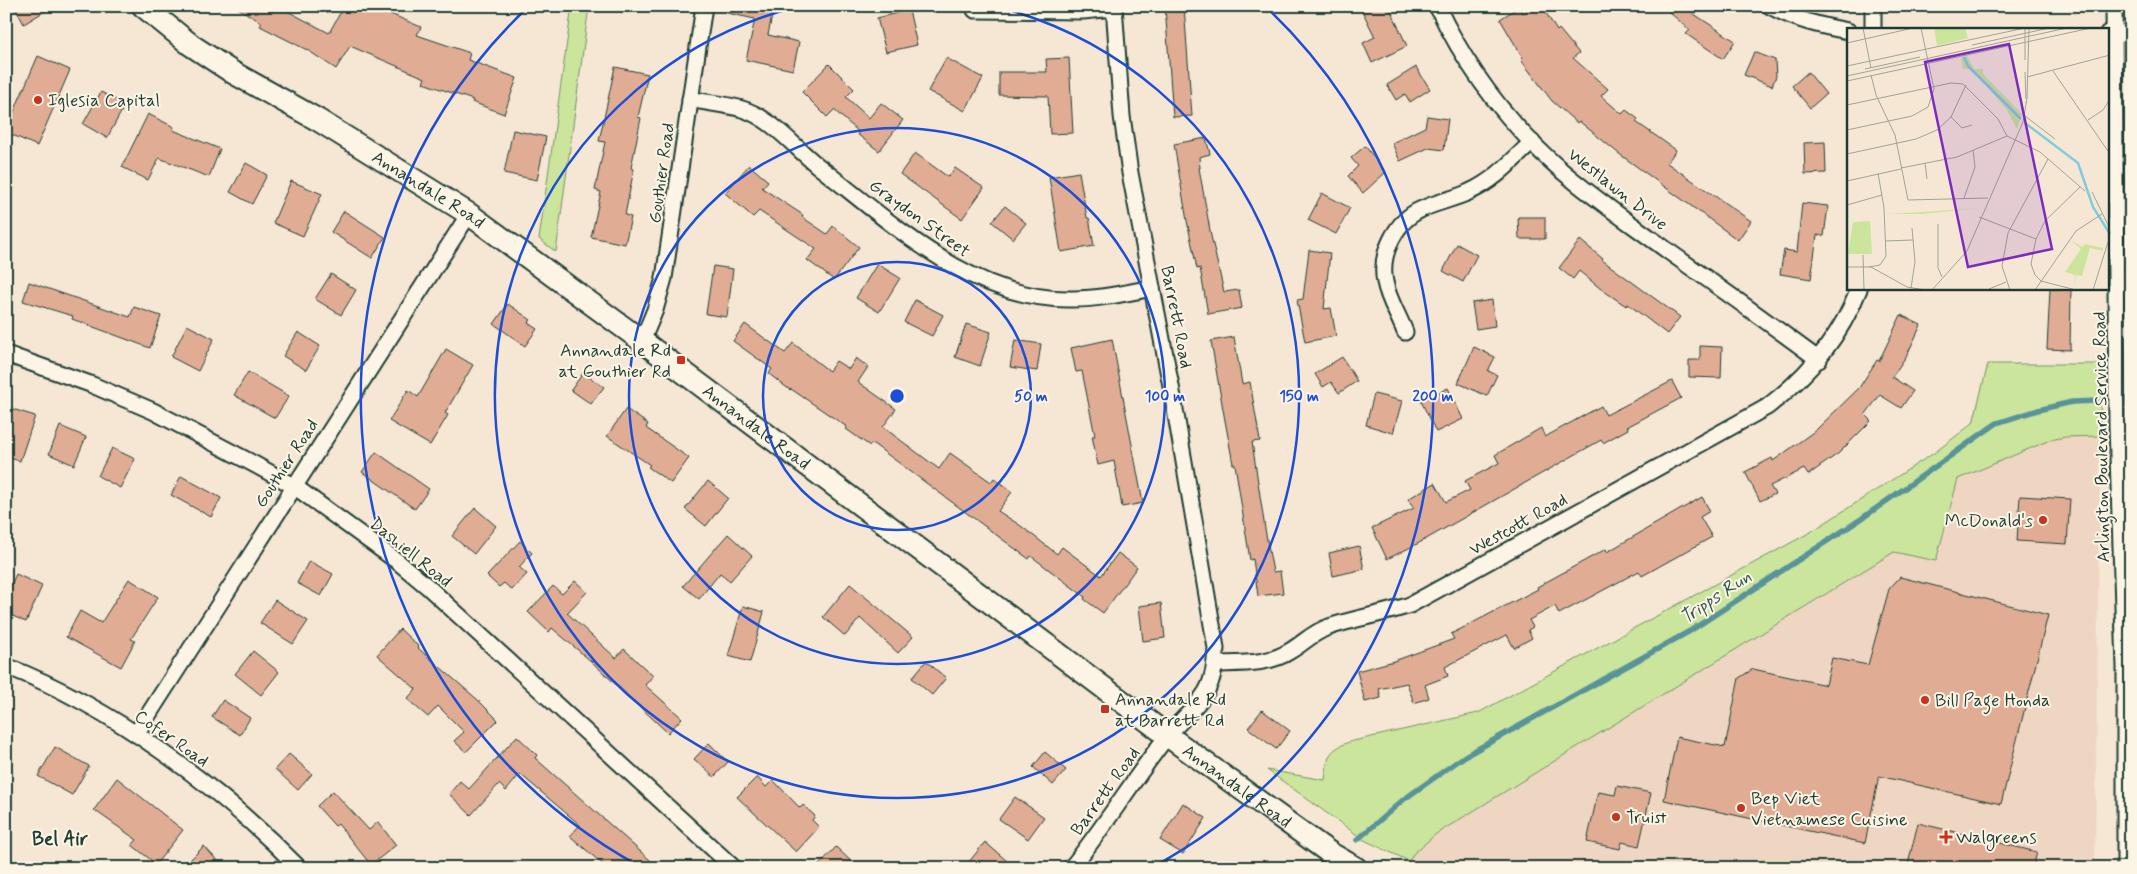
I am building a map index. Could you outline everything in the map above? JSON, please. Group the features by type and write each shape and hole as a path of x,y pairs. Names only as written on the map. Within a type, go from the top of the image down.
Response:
{"main road":[{"name":"Annandale Road","path":"143,6 191,45 232,72 318,120 469,214 642,341 1168,736 1330,853 1356,868"}],"street":[{"name":"Gouthier Road","path":"642,341 655,310 664,278 704,6"},
{"name":"Westlawn Drive","path":"1437,6 1452,39 1473,72 1500,107 1562,171 1819,360"},
{"path":"1770,6 1784,14 1816,25 1847,32"},
{"path":"1873,6 1873,28"},
{"name":"Arlington Boulevard Service Road","path":"2114,6 2111,33 2125,515 2125,868"},
{"path":"975,10 1083,10 1114,7"},
{"name":"Barrett Road","path":"1114,7 1126,145 1171,386 1214,638 1215,664"},
{"path":"2111,33 2131,33"},
{"name":"Graydon Street","path":"690,100 742,109 760,117 801,153 885,218 949,264 977,280 1008,291 1038,297 1072,300 1103,297 1152,288"},
{"path":"1405,332 1385,283 1384,265 1388,248 1396,232 1407,219 1420,209 1469,192 1492,179 1532,142"},
{"name":"Gouthier Road","path":"136,734 469,214"},
{"name":"Westcott Road","path":"1215,664 1242,663 1275,658 1290,652 1312,634 1329,627 1393,611 1410,604 1767,407 1792,388 1819,360 1837,335 1859,290"},
{"name":"Dashiell Road","path":"6,354 90,384 153,411 294,486 396,561 428,587 734,868"},
{"path":"1168,736 1205,693 1211,682 1215,664"},
{"name":"Cofer Road","path":"6,666 73,698 136,734 184,767 239,811 299,868"},
{"name":"Barrett Road","path":"1071,868 1168,736"}],"shaded area":[{"path":"1988,364 2101,364 2095,868 1423,868 1364,840 1267,770 1368,787 1357,741 1478,713 1809,533 1936,561"}],"green space":[{"path":"572,6 589,6 556,252 539,239"},
{"path":"1988,364 2101,364 2100,436 2065,437 2050,440 1958,479 1936,561 1894,552 1436,834 1413,854 1409,861 1364,840 1267,770 1325,780 1330,756 1341,745 1478,713 1809,533 1934,453 1973,423"}],"building":[{"path":"14,6 53,6 24,24"},
{"path":"235,6 278,6 329,33 344,6 372,6 421,27 417,35 470,53 468,60 517,78 504,114 472,102 473,100 423,83 425,78 350,46 336,69 309,51 260,26 262,23"},
{"path":"727,6 774,6 768,35 799,42 793,70 746,60 755,19 727,13"},
{"path":"1165,6 1184,6 1192,116 1173,117"},
{"path":"1360,6 1389,6 1407,46 1372,63 1363,43 1375,37"},
{"path":"1535,6 1542,6 1557,31 1559,29 1579,53 1573,58 1608,89 1601,96 1622,114 1626,110 1638,119 1636,122 1676,150 1667,163 1751,221 1738,240 1618,153 1579,121 1577,123 1552,101 1521,60 1523,58 1500,19 1519,7 1523,13"},
{"path":"1662,6 1700,6 1694,14 1735,41 1723,59 1686,34 1690,30"},
{"path":"909,10 917,45 886,52 877,18"},
{"path":"1754,52 1775,60 1776,76 1772,86 1744,75"},
{"name":"Iglesia Capital","path":"38,56 70,70 37,146 6,132 6,130"},
{"path":"946,58 983,78 965,111 928,91"},
{"path":"1069,58 1073,133 1050,134 1048,96 999,95 999,72 1047,72 1046,59"},
{"path":"829,64 854,89 846,97 869,118 881,103 903,120 879,151 857,134 859,132 834,110 827,117 802,92"},
{"path":"615,67 648,74 638,117 641,118 631,168 634,169 625,215 631,217 625,244 591,237 601,192 595,190 605,142 599,141"},
{"path":"1416,67 1430,89 1410,102 1405,94 1396,100 1387,85"},
{"path":"1808,72 1826,94 1810,108 1792,86"},
{"path":"101,92 125,105 107,138 83,124"},
{"path":"148,114 174,127 173,130 220,149 209,177 159,158 148,180 122,167"},
{"path":"1427,116 1448,119 1444,150 1428,148 1400,161 1392,143 1425,127"},
{"path":"513,130 546,137 537,180 504,173"},
{"path":"1206,138 1210,154 1199,157 1199,168 1211,236 1224,292 1239,290 1242,308 1208,314 1200,268 1197,269 1187,221 1174,144"},
{"path":"1825,142 1826,173 1805,174 1804,143"},
{"path":"1365,146 1386,172 1363,193 1348,176 1358,166 1351,158"},
{"path":"915,153 948,177 955,168 984,188 962,219 900,174"},
{"path":"246,163 267,175 252,204 230,192"},
{"path":"749,165 768,181 762,188 803,215 802,217 827,234 833,226 859,247 834,280 807,260 816,249 759,211 753,217 725,193"},
{"path":"1079,172 1094,246 1061,252 1049,177"},
{"path":"291,181 322,194 303,236 273,223"},
{"path":"1322,193 1350,208 1336,234 1308,220"},
{"path":"1802,203 1828,206 1824,236 1817,235 1811,279 1780,274 1784,250 1797,252"},
{"path":"1005,206 1026,223 1013,239 992,222"},
{"path":"344,211 385,237 372,258 331,232"},
{"path":"1518,217 1545,217 1545,239 1519,239"},
{"path":"1580,240 1602,260 1680,317 1667,334 1628,304 1626,306 1601,289 1579,271 1573,279 1559,268"},
{"path":"1457,244 1477,255 1463,282 1443,271"},
{"path":"1309,250 1330,253 1324,309 1331,308 1336,336 1305,342 1297,300 1303,299"},
{"path":"877,264 900,278 879,312 856,298"},
{"path":"713,266 733,269 727,317 706,314"},
{"path":"331,274 356,290 341,315 315,299"},
{"path":"29,282 130,317 134,307 161,316 150,348 72,319 73,316 23,301"},
{"path":"2050,290 2071,290 2070,350 2047,349"},
{"path":"915,300 943,315 932,336 904,322"},
{"path":"1492,300 1495,326 1476,329 1472,303"},
{"path":"508,304 531,320 528,323 537,329 525,346 494,324"},
{"path":"1901,315 1921,325 1907,355 1892,377 1913,391 1901,408 1880,395 1865,415 1871,421 1839,453 1808,475 1804,469 1770,486 1775,494 1760,501 1745,472 1772,458 1773,461 1816,430 1859,388 1877,360 1879,361"},
{"path":"745,324 785,353 793,343 829,371 836,361 849,369 856,358 868,367 858,382 896,409 883,427 939,469 950,453 991,482 994,478 1012,492 998,511 1057,554 1062,547 1101,576 1118,553 1137,567 1103,613 1031,556 1029,559 872,443 870,446 846,429 847,427 769,374 772,369 733,341"},
{"path":"966,324 991,332 980,366 955,357"},
{"path":"187,325 214,339 198,371 171,357"},
{"path":"298,332 320,346 306,370 283,356"},
{"path":"1234,337 1242,384 1250,382 1260,441 1252,442 1265,529 1273,572 1280,571 1283,593 1258,596 1253,559 1250,560 1235,464 1233,464 1211,341"},
{"path":"1112,339 1143,503 1122,507 1114,461 1098,465 1092,436 1095,436 1082,371 1076,372 1071,348"},
{"path":"1015,340 1041,344 1037,371 1010,367"},
{"path":"1700,346 1722,347 1721,378 1689,377 1689,360 1700,360"},
{"path":"1474,347 1495,357 1488,371 1497,375 1487,396 1458,383"},
{"path":"446,349 473,365 445,413 448,415 430,445 389,421 408,390 418,397"},
{"path":"1342,357 1357,381 1339,393 1331,382 1323,387 1315,374"},
{"path":"248,372 289,396 275,418 234,395"},
{"path":"583,373 604,387 591,404 571,390"},
{"path":"1672,381 1681,398 1627,427 1628,429 1603,443 1601,440 1419,543 1387,559 1372,528 1414,508 1408,499 1435,483 1446,502 1470,490 1465,481 1499,463 1495,455 1541,428 1545,437 1601,406 1606,415"},
{"path":"1448,388 1463,419 1436,432 1421,401"},
{"path":"1374,394 1402,401 1393,433 1366,425"},
{"path":"6,407 35,416 20,461 6,457"},
{"path":"626,409 648,424 646,428 689,458 671,483 648,467 650,465 607,436"},
{"path":"60,426 86,437 74,465 49,454"},
{"path":"112,448 135,459 120,488 98,476"},
{"path":"376,452 429,489 415,509 362,472"},
{"path":"181,476 221,498 211,517 171,495"},
{"path":"708,481 728,498 706,526 685,509"},
{"name":"McDonald's","path":"2020,496 2070,499 2067,544 2017,541"},
{"path":"1702,497 1710,511 1700,517 1712,537 1642,576 1639,571 1559,614 1555,606 1529,620 1533,627 1528,630 1532,638 1514,648 1507,635 1445,667 1448,676 1425,685 1429,698 1414,703 1407,683 1379,689 1381,698 1365,702 1357,671 1394,661 1454,639 1451,634 1538,589 1537,587 1606,549 1607,552"},
{"path":"475,508 496,526 474,554 452,536"},
{"path":"728,534 752,556 730,581 720,573 699,599 683,586"},
{"path":"520,541 532,553 519,567 527,574 512,590 504,583 499,587 487,576"},
{"path":"1359,546 1364,569 1333,576 1329,553"},
{"path":"309,561 333,574 321,596 297,583"},
{"path":"16,574 42,586 26,622 6,613 6,596"},
{"name":"Bill Page Honda","path":"1900,577 2048,615 2001,804 1879,776 1865,843 1664,800 1677,737 1725,747 1739,678 1753,669 1826,685 1832,658 1868,665 1889,589"},
{"path":"129,579 158,597 131,639 135,641 121,667 66,637 80,611 101,623"},
{"path":"575,581 587,592 567,613 616,658 624,649 653,676 645,685 682,718 668,733 592,662 552,628 549,632 528,612 553,586 562,594"},
{"path":"850,584 913,637 898,653 860,618 845,636 823,617"},
{"path":"275,600 308,621 293,644 260,623"},
{"path":"1161,603 1165,638 1143,641 1139,606"},
{"path":"743,606 764,612 750,662 728,656"},
{"path":"400,629 418,648 498,720 466,752 454,741 464,732 438,706 428,717 407,699 416,689 377,655"},
{"path":"253,651 279,672 261,695 235,674"},
{"path":"926,661 946,678 932,695 912,678"},
{"path":"223,700 250,718 240,735 212,717"},
{"path":"1262,710 1290,731 1276,749 1248,728"},
{"path":"517,736 537,755 535,758 659,868 607,868 570,836 580,825 520,774 506,791 499,784 471,815 449,794 460,781 469,789"},
{"path":"709,743 728,762 714,777 694,759"},
{"path":"55,747 89,766 72,795 38,776"},
{"path":"1045,752 1066,770 1053,785 1033,767"},
{"path":"289,754 312,774 298,790 275,769"},
{"path":"757,777 766,787 773,780 800,808 803,805 815,816 812,820 819,827 796,852 737,797"},
{"path":"117,778 183,830 156,864 132,845 137,840 94,810"},
{"name":"Truist","path":"1617,786 1651,793 1639,846 1622,842 1620,849 1587,842 1598,792 1615,795"},
{"path":"333,791 369,830 378,822 396,845 371,865 338,824 335,826 317,806"},
{"path":"1015,797 1044,817 1028,839 999,819"},
{"path":"1183,803 1206,818 1183,854 1160,840"},
{"name":"Walgreens","path":"1918,823 2037,852 2033,868 1907,868"},
{"path":"985,842 1015,868 964,868"},
{"path":"204,846 224,868 182,868"},
{"path":"836,847 858,868 816,868"}],"waterway":[{"name":"Tripps Run","path":"1357,840 1403,800 1465,756 1690,631 1861,519 1997,423 2072,402 2098,401"}],"place":[{"name":"Iglesia Capital","path":"38,100"},
{"name":"Annandale Rd at Gouthier Rd","path":"681,360"},
{"name":"McDonald's","path":"2043,520"},
{"name":"Bill Page Honda","path":"1925,700"},
{"name":"Annandale Rd at Barrett Rd","path":"1105,709"},
{"name":"Bep Viet Vietnamese Cuisine","path":"1741,808"},
{"name":"Truist","path":"1616,817"},
{"name":"Walgreens","path":"1946,837"}],"district":[{"name":"Bel Air","path":"60,838"}]}
